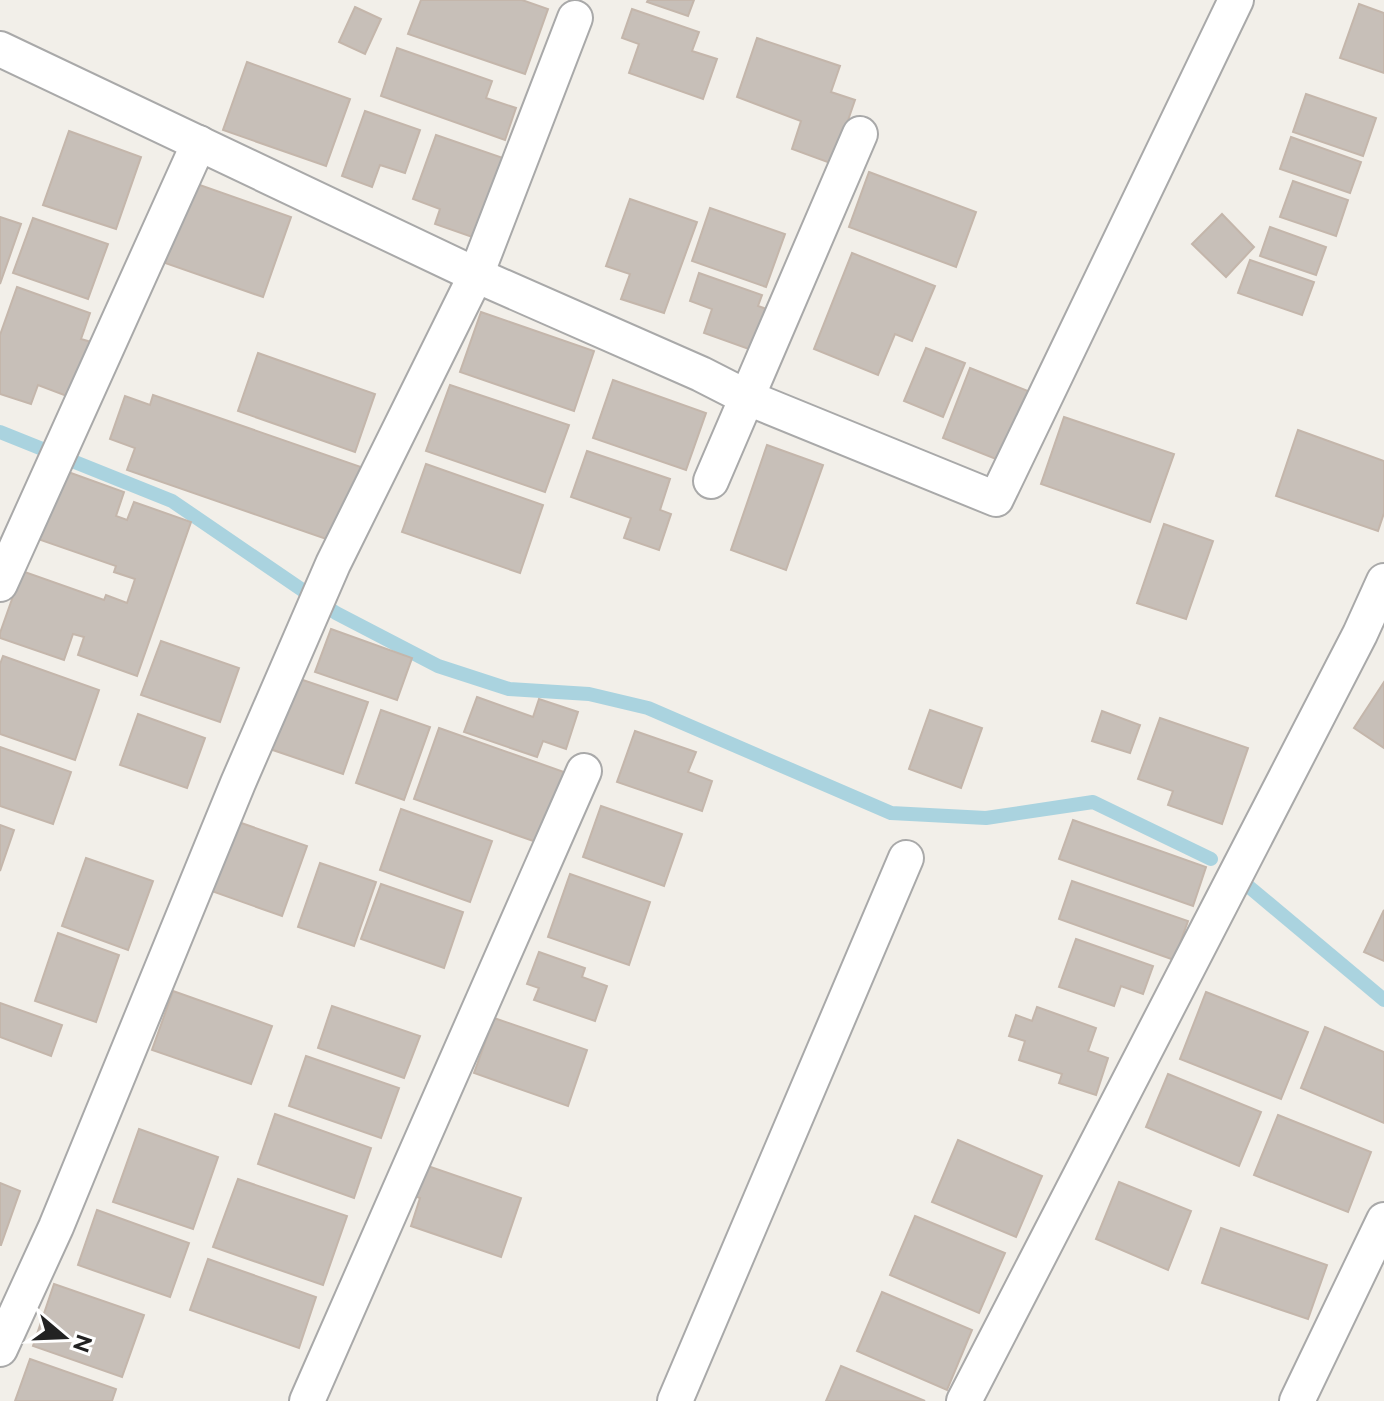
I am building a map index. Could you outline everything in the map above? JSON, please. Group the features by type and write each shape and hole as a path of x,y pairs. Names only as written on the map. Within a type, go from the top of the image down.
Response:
{"street":[{"path":"0,49 476,275 701,374 748,398 996,499 1236,0"},
{"path":"0,1349 56,1227 238,783 333,564 476,275 575,18"},
{"path":"711,481 860,134"},
{"path":"0,584 199,143"},
{"path":"964,1401 1372,643 1384,581"},
{"path":"307,1401 584,771"},
{"path":"675,1401 906,858"},
{"path":"1297,1401 1384,1220"}],"building":[{"path":"421,0 522,0 548,9 525,74 408,34"},
{"path":"648,0 694,0 688,16"},
{"path":"1359,4 1384,13 1384,73 1340,58"},
{"path":"355,7 381,19 365,54 339,42"},
{"path":"632,9 699,32 692,51 717,59 703,99 629,73 639,44 622,38"},
{"path":"757,38 840,66 831,92 855,100 833,164 792,149 801,121 737,97"},
{"path":"397,48 492,81 486,98 516,108 505,140 381,96"},
{"path":"247,62 350,99 326,166 223,130"},
{"path":"1306,94 1376,118 1363,156 1293,132"},
{"path":"365,111 420,130 405,173 380,165 372,187 342,176"},
{"path":"69,131 141,157 116,229 43,205"},
{"path":"436,135 506,159 478,239 435,224 440,209 413,199"},
{"path":"1291,137 1361,162 1350,193 1280,169"},
{"path":"869,172 976,212 956,267 849,227"},
{"path":"1293,181 1348,200 1336,236 1280,217"},
{"path":"194,183 291,217 263,297 165,263"},
{"path":"630,199 697,222 664,313 621,299 630,274 606,266"},
{"path":"710,208 785,234 766,287 692,261"},
{"path":"1222,214 1254,247 1226,277 1192,244"},
{"path":"0,217 21,224 0,284"},
{"path":"33,218 108,244 88,299 13,273"},
{"path":"1270,227 1326,247 1316,275 1260,256"},
{"path":"852,253 935,286 912,341 895,334 878,375 814,349"},
{"path":"1250,260 1314,282 1302,315 1238,293"},
{"path":"699,273 762,295 758,306 775,312 760,353 704,333 712,309 690,301"},
{"path":"17,287 90,313 81,339 91,342 72,398 38,385 31,404 0,394 0,335"},
{"path":"481,312 594,351 574,411 460,372"},
{"path":"926,348 965,363 943,417 904,401"},
{"path":"258,353 375,394 355,452 238,411"},
{"path":"970,368 1038,395 1011,465 943,438"},
{"path":"613,380 706,413 686,470 593,438"},
{"path":"450,385 569,425 545,492 426,451"},
{"path":"153,395 361,467 335,542 127,470 135,448 110,439 125,396 150,405"},
{"path":"1064,417 1174,454 1150,522 1041,484"},
{"path":"1298,430 1384,461 1384,513 1378,531 1276,496"},
{"path":"767,445 823,465 786,570 731,550"},
{"path":"587,451 670,479 660,510 671,514 659,550 624,538 631,518 571,497"},
{"path":"426,464 543,505 520,573 402,532"},
{"path":"57,468 124,492 116,516 127,520 134,502 191,522 137,676 78,655 84,637 73,634 64,660 0,638 22,571 104,600 106,595 127,603 135,579 114,572 116,566 32,537"},
{"path":"1164,524 1213,541 1186,619 1137,603"},
{"path":"331,629 412,658 397,700 315,672"},
{"path":"161,641 239,668 220,722 141,695"},
{"path":"3,656 99,690 75,760 0,734 0,664"},
{"path":"291,676 368,702 343,774 267,748"},
{"path":"1384,682 1384,748 1354,728"},
{"path":"477,697 533,717 539,699 578,712 566,749 543,741 537,757 464,732"},
{"path":"381,710 430,727 404,800 356,783"},
{"path":"930,710 982,728 961,788 909,769"},
{"path":"1102,711 1140,725 1130,753 1092,741"},
{"path":"138,714 205,738 187,788 120,765"},
{"path":"1160,718 1248,748 1222,824 1168,805 1173,791 1138,779"},
{"path":"439,728 564,772 539,843 414,799"},
{"path":"635,731 696,752 688,772 712,781 702,811 617,782"},
{"path":"0,747 71,772 53,824 0,806"},
{"path":"601,806 682,834 664,886 583,857"},
{"path":"401,809 492,841 470,902 380,870"},
{"path":"227,818 307,846 282,916 203,888"},
{"path":"1073,820 1206,867 1193,906 1059,859"},
{"path":"0,825 14,830 0,871"},
{"path":"86,858 153,881 128,950 62,926"},
{"path":"320,863 376,882 354,946 298,927"},
{"path":"570,874 650,902 629,965 548,937"},
{"path":"1072,881 1188,921 1174,960 1059,919"},
{"path":"381,884 463,912 444,968 361,939"},
{"path":"1384,910 1384,961 1364,952"},
{"path":"58,933 119,955 96,1022 35,1001"},
{"path":"1076,939 1153,966 1143,994 1121,986 1114,1006 1059,987"},
{"path":"539,952 585,968 582,977 607,986 595,1021 534,1000 539,988 527,984"},
{"path":"173,991 272,1026 251,1084 152,1050"},
{"path":"1206,992 1308,1032 1281,1099 1180,1059"},
{"path":"0,1003 62,1025 51,1056 0,1037"},
{"path":"332,1006 420,1036 404,1078 318,1048"},
{"path":"1037,1007 1096,1028 1088,1051 1108,1058 1096,1095 1059,1083 1062,1074 1019,1060 1025,1041 1009,1036 1016,1015 1032,1021"},
{"path":"494,1018 587,1050 568,1106 474,1073"},
{"path":"1325,1027 1384,1052 1384,1123 1301,1088"},
{"path":"306,1056 399,1088 381,1138 289,1106"},
{"path":"1168,1074 1261,1112 1239,1166 1146,1127"},
{"path":"275,1114 371,1148 354,1198 258,1164"},
{"path":"1278,1115 1371,1152 1348,1212 1254,1175"},
{"path":"139,1129 218,1157 193,1229 113,1202"},
{"path":"958,1140 1042,1176 1016,1237 932,1202"},
{"path":"419,1163 521,1198 501,1257 411,1226 420,1198 409,1194"},
{"path":"238,1179 347,1216 323,1285 213,1247"},
{"path":"1119,1182 1191,1211 1168,1270 1096,1239"},
{"path":"0,1183 20,1191 1,1245 0,1245"},
{"path":"97,1210 189,1243 170,1297 78,1265"},
{"path":"915,1216 1005,1253 979,1313 890,1275"},
{"path":"1221,1228 1327,1265 1308,1319 1202,1283"},
{"path":"208,1259 316,1297 299,1348 190,1310"},
{"path":"54,1284 144,1315 122,1377 33,1346"},
{"path":"882,1292 972,1330 947,1390 857,1351"},
{"path":"30,1359 116,1389 112,1401 15,1401"},
{"path":"841,1366 925,1401 826,1401"}],"waterway":[{"path":"0,432 172,501 336,613 438,666 509,689 589,694 648,708 891,813 986,818 1093,802 1211,859"},
{"path":"1248,886 1384,1000"}]}
